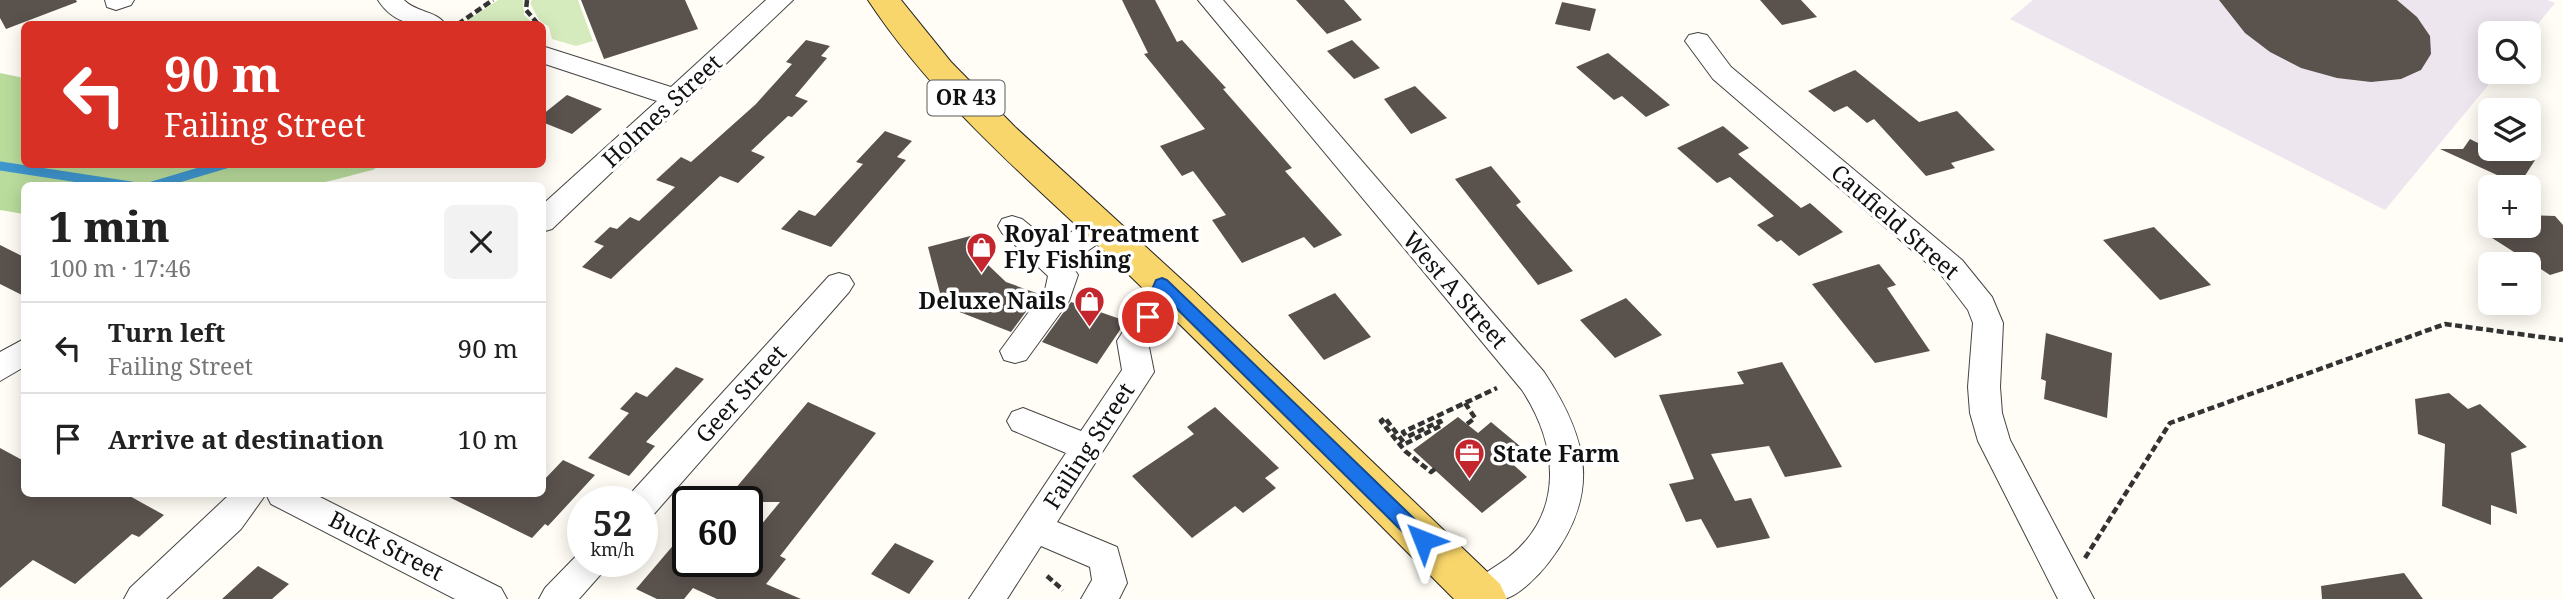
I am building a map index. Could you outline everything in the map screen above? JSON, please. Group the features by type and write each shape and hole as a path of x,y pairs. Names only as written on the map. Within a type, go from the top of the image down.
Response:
{"main road":[{"name":"OR 43","path":"884,0 911,39 962,95 1162,284 1482,598"}],"street":[{"path":"390,0 403,14 424,21"},
{"name":"Holmes Street","path":"546,218 781,0"},
{"name":"West A Street","path":"1210,0 1500,341 1553,411 1567,446 1569,468 1556,523 1534,556 1482,598"},
{"name":"Caufield Street","path":"1698,41 1722,73 1952,268 1975,297 1988,323 1984,387 1986,413 1994,441 2072,592"},
{"path":"546,55 677,99"},
{"path":"1013,226 1053,260 1063,275 1059,293 1015,351"},
{"path":"1053,260 1102,227"},
{"name":"Geer Street","path":"658,486 839,284"},
{"name":"Failing Street","path":"987,599 1138,372 1132,341 1147,319 1162,284"},
{"path":"1023,421 1089,448"},
{"path":"142,599 229,519 247,497"},
{"name":"Buck Street","path":"289,497 489,599"},
{"path":"1034,528 1105,558 1110,583 1099,599"},
{"path":"557,599 577,577"}],"path":[{"path":"464,21 493,0"},
{"path":"527,0 526,9 536,21"},
{"path":"2072,592 2170,423 2445,324 2563,340"},
{"path":"1435,469 1431,472 1405,451 1381,421 1385,418 1405,444 1442,425 1440,421 1407,437 1403,432 1497,388"},
{"path":"1465,403 1475,418 1467,424"},
{"path":"1047,576 1063,590"}],"shaded area":[{"path":"2033,0 2547,0 2555,3 2540,21 2478,21 2478,84 2489,84 2385,210 2010,19"}],"green space":[{"path":"498,0 523,0 524,15 531,21 466,21"},
{"path":"532,0 578,0 593,41 576,46 552,39 546,21 539,20 530,3"},
{"path":"0,73 21,77 21,168 376,168 323,182 21,182 21,214 0,210"}],"building":[{"path":"0,0 77,2 21,21 6,29 0,18"},
{"path":"581,0 685,0 698,29 604,59"},
{"path":"1122,0 1155,0 1177,42 1182,40 1226,88 1223,89 1292,168 1285,171 1342,235 1314,248 1304,237 1242,263 1212,220 1226,215 1193,171 1182,176 1160,146 1205,129 1144,54 1148,53"},
{"path":"1296,0 1344,0 1362,20 1327,34"},
{"path":"1760,0 1801,0 1817,17 1782,25"},
{"path":"2219,0 2397,0 2417,17 2430,36 2431,54 2421,70 2401,79 2371,82 2337,78 2301,68 2270,52 2245,33"},
{"path":"1562,2 1596,9 1590,31 1555,24"},
{"path":"806,40 830,46 821,56 827,58 795,96 808,101 751,151 765,157 738,183 720,176 611,279 582,267 604,246 594,242 610,227 617,229 630,217 639,221 675,187 656,180 681,157 691,162 756,104 792,64 786,62"},
{"path":"1352,40 1380,68 1354,79 1327,51"},
{"path":"1608,53 1670,105 1646,117 1622,96 1614,100 1576,67"},
{"path":"1855,70 1919,122 1957,111 1995,150 1951,163 1955,168 1926,176 1874,119 1867,123 1847,106 1834,112 1808,91"},
{"path":"1415,86 1447,118 1411,134 1384,99"},
{"path":"567,95 602,109 572,134 546,124 546,112"},
{"path":"1723,126 1749,148 1738,154 1801,208 1810,203 1843,232 1799,256 1781,240 1777,242 1757,225 1774,216 1730,177 1717,183 1677,148"},
{"path":"885,131 912,141 897,157 906,160 831,247 781,229 799,210 815,216 863,164 856,162"},
{"path":"2470,139 2478,143 2478,161 2534,161 2525,175 2497,175 2440,149 2463,149"},
{"path":"1491,166 1521,202 1516,205 1573,271 1538,285 1455,179"},
{"path":"2541,215 2555,216 2563,225 2563,271 2550,275 2541,269 2541,252 2514,252 2492,238 2541,238"},
{"path":"2154,227 2211,285 2160,300 2103,240"},
{"path":"978,234 987,264 1006,282 1039,294 1011,332 957,311 940,293 928,247"},
{"path":"0,245 21,256 21,294 0,284"},
{"path":"1879,264 1896,285 1887,288 1930,351 1875,363 1812,284"},
{"path":"1335,293 1371,337 1324,360 1288,315"},
{"path":"1626,298 1662,335 1615,358 1580,320"},
{"path":"1071,302 1126,321 1097,364 1042,342"},
{"path":"2046,333 2112,353 2107,418 2044,399 2046,381 2041,379"},
{"path":"1782,362 1842,467 1785,477 1769,446 1711,454 1735,501 1751,498 1770,538 1717,548 1701,519 1686,522 1669,484 1694,479 1659,395 1744,384 1737,372"},
{"path":"676,367 704,379 646,442 655,446 629,476 588,458 629,413 620,409 636,392 647,397"},
{"path":"2449,393 2468,409 2480,404 2527,447 2511,453 2517,514 2491,505 2491,525 2442,506 2445,444 2418,434 2415,399"},
{"path":"808,402 876,433 780,556 786,559 766,584 801,599 717,599 693,588 684,599 657,599 636,589 646,577 658,577 658,563 672,547 672,577 763,577 763,523 780,502 763,502 763,486 737,486"},
{"path":"1215,407 1279,468 1265,478 1276,488 1243,513 1235,506 1192,538 1132,476 1194,434 1187,427"},
{"path":"1458,417 1478,433 1491,422 1521,447 1507,459 1527,477 1482,513 1413,450"},
{"path":"0,448 21,459 21,497 131,497 164,515 139,537 132,534 75,584 33,560 0,588"},
{"path":"563,460 595,475 585,486 567,486 567,505 548,526 545,524 532,538 449,497 546,497 546,478"},
{"path":"895,543 934,561 909,594 871,574"},
{"path":"258,566 289,584 272,599 222,599"},
{"path":"2404,573 2423,599 2322,599 2321,586"}],"waterway":[{"path":"0,166 105,182"},
{"path":"165,182 213,168"}],"place":[{"name":"Royal Treatment Fly Fishing","path":"981,274"},
{"name":"Deluxe Nails","path":"1089,328"},
{"name":"State Farm","path":"1470,481"}],"route":[{"path":"1148,317 1162,284 1423,540"}]}
